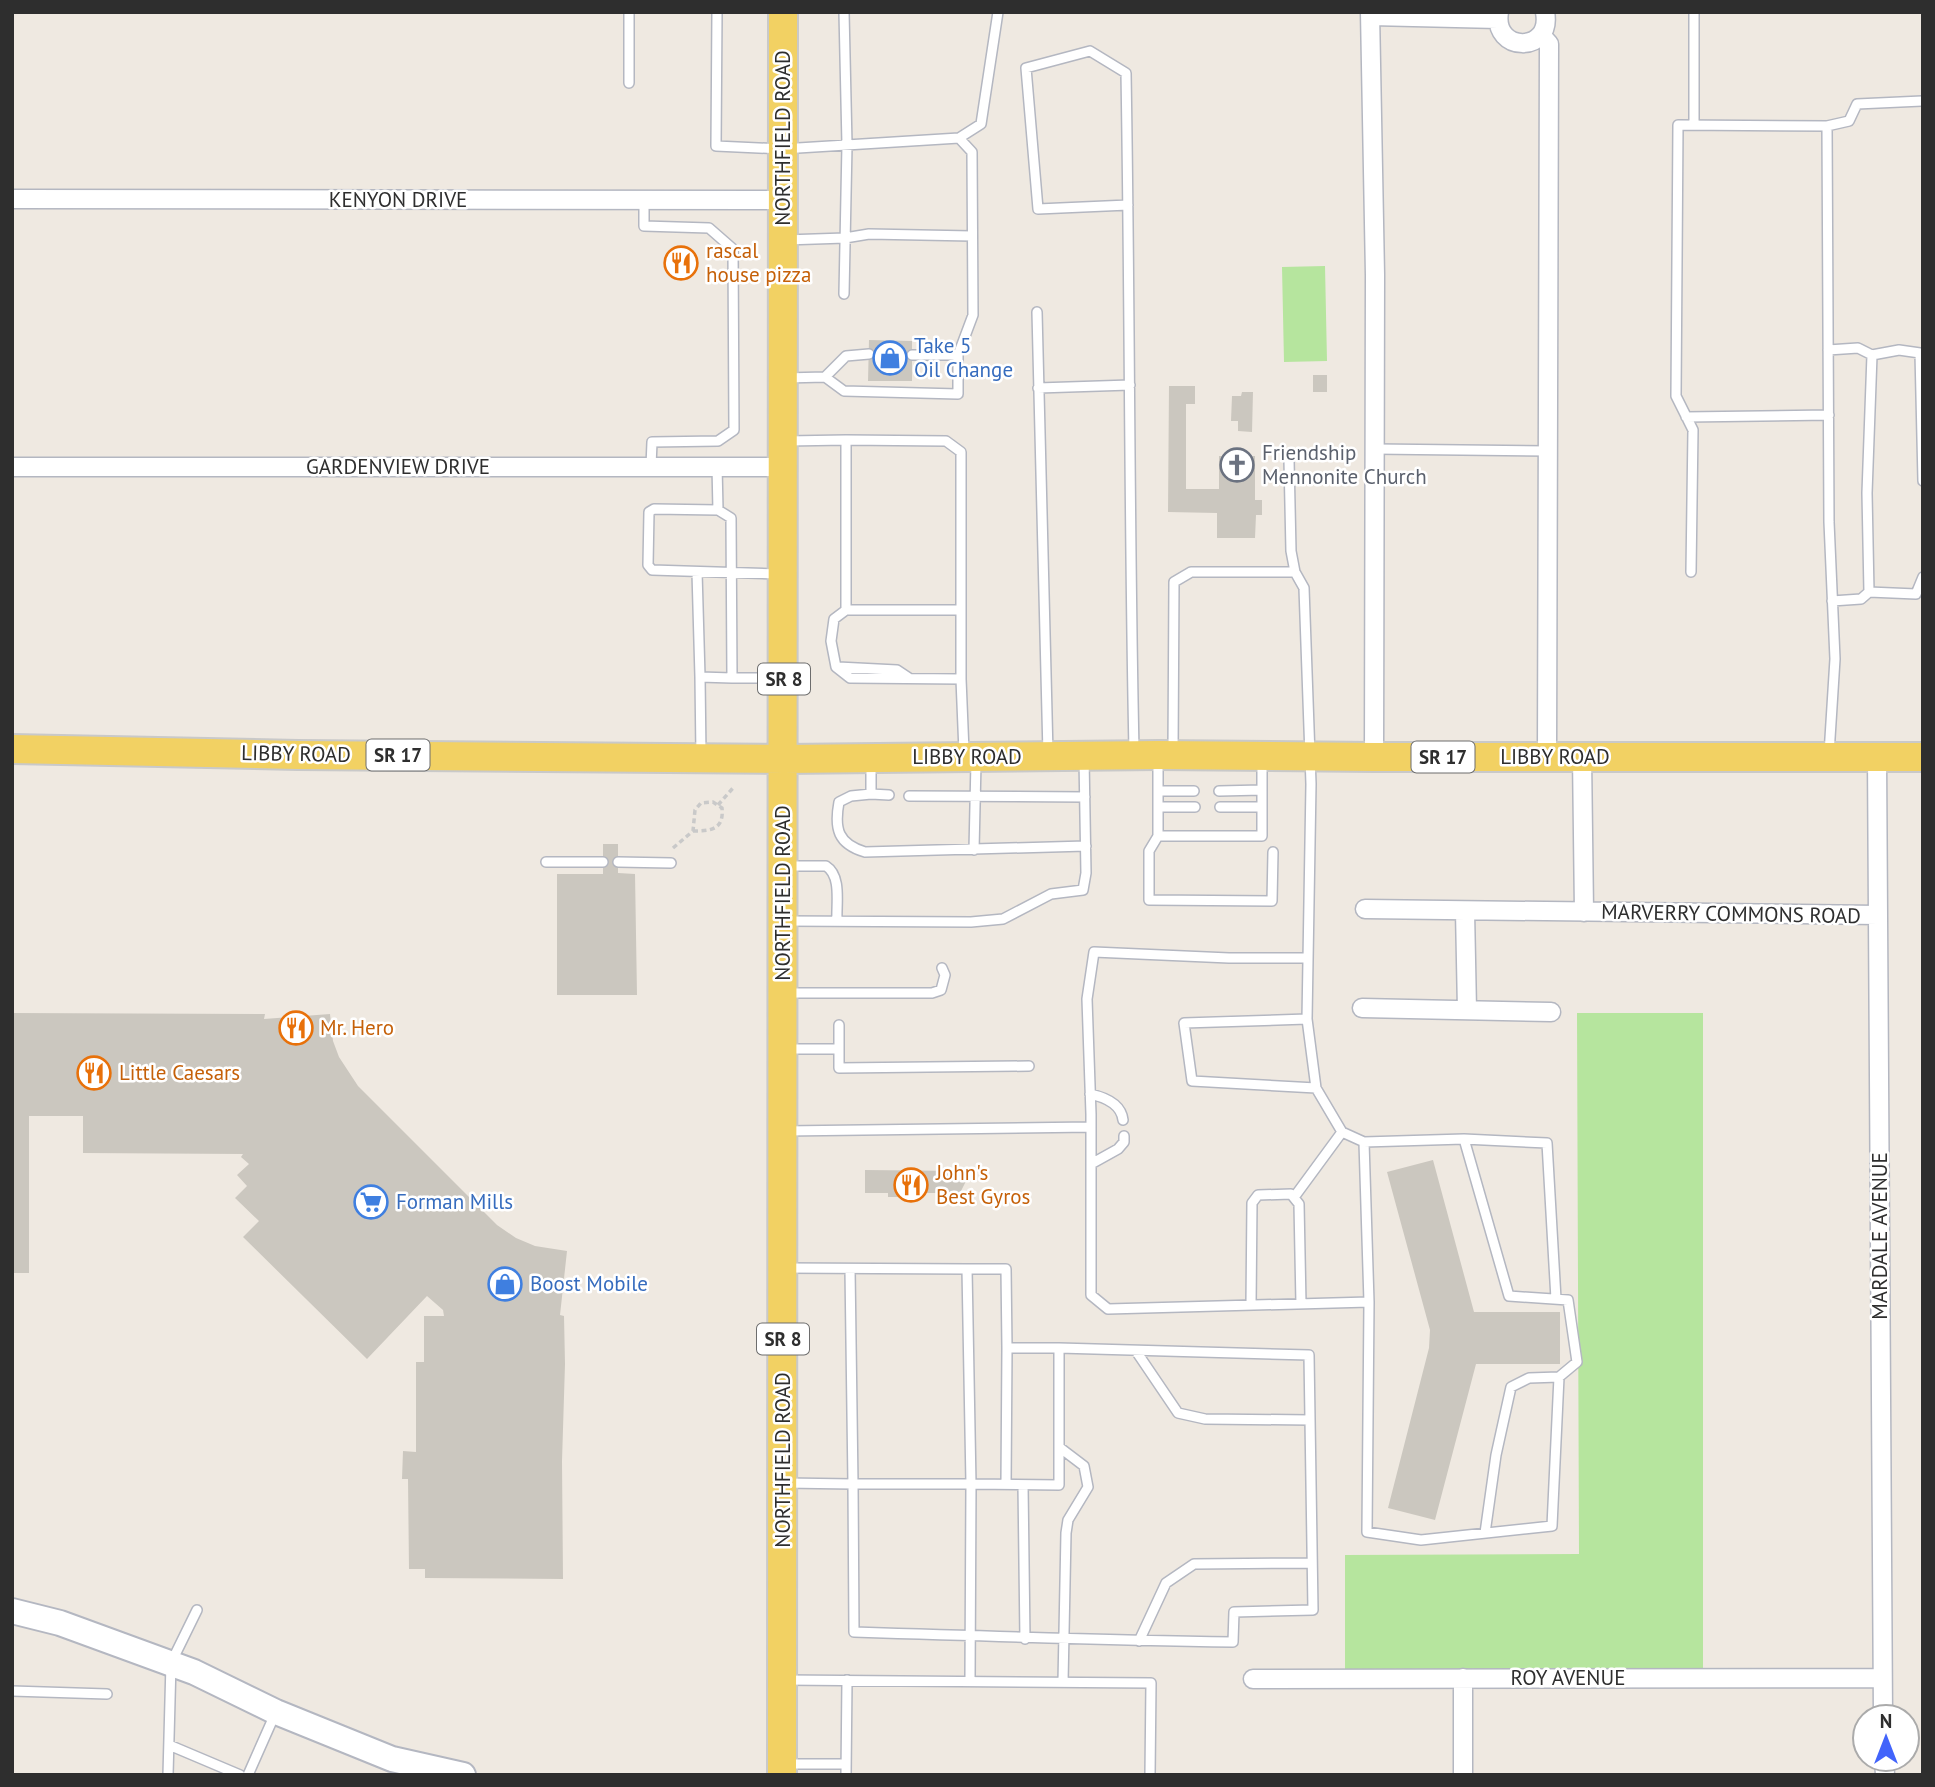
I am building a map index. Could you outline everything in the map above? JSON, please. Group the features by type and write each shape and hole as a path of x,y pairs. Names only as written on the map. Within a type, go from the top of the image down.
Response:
{"main road":[{"name":"NORTHFIELD ROAD","path":"782,1769 783,12"},
{"name":"LIBBY ROAD","path":"12,749 285,755 784,759 1155,755 1923,757"}],"street":[{"path":"1374,757 1375,275 1370,14 1498,16 1500,30 1512,42 1520,44 1532,42 1541,35 1547,22 1545,12"},
{"path":"1541,35 1549,44 1547,757"},
{"name":"KENYON DRIVE","path":"12,199 784,200"},
{"name":"GARDENVIEW DRIVE","path":"12,467 717,466 784,454"},
{"name":"MARVERRY COMMONS ROAD","path":"1582,756 1584,912"},
{"name":"MARDALE AVENUE","path":"1877,756 1883,1703"},
{"name":"MARVERRY COMMONS ROAD","path":"1365,909 1878,915"},
{"path":"1465,911 1466,1010"},
{"path":"1362,1008 1551,1012"},
{"path":"12,1612 60,1623 171,1663 276,1712 392,1759 450,1773"},
{"path":"1464,1678 1464,1775"},
{"name":"ROY AVENUE","path":"1253,1679 1882,1678"}],"lane":[{"path":"629,12 629,83"},
{"path":"717,12 716,146 782,149 959,138 981,124 998,12"},
{"path":"844,12 844,294"},
{"path":"1694,12 1694,125"},
{"path":"1128,205 1038,209 1026,68 1090,51 1126,73 1128,205 1129,386 1158,790 1158,836 1149,851 1149,901 1272,901 1273,852"},
{"path":"1691,572 1693,430 1676,396 1678,125 1828,125 1849,121 1857,104 1922,101"},
{"path":"1828,125 1828,350 1835,659 1829,756"},
{"path":"783,378 825,377 844,391 958,394 958,355 973,315 972,152 959,138"},
{"path":"644,201 644,226 709,228 733,249 734,430 718,441 652,442 651,466"},
{"path":"784,240 869,234 972,236"},
{"path":"1037,312 1048,756"},
{"path":"1828,350 1858,348 1872,355 1899,350 1920,353 1923,481"},
{"path":"825,377 845,356 869,354"},
{"path":"912,355 958,355"},
{"path":"1869,592 1867,493 1872,355"},
{"path":"1038,388 1129,386"},
{"path":"1686,416 1829,415"},
{"path":"784,454 846,440 946,441 961,452 961,679 975,797 974,850"},
{"path":"846,440 846,610"},
{"path":"1375,449 1548,451"},
{"path":"1289,460 1291,551 1295,572 1304,588 1311,784 1307,1019 1316,1088 1342,1132 1364,1142 1464,1139 1547,1143 1556,1299"},
{"path":"717,466 718,510"},
{"path":"732,678 732,572 731,518 718,510 654,509 649,512 648,565 652,569 697,572 732,572 784,574"},
{"path":"697,572 701,758"},
{"path":"1155,755 1174,582 1191,572 1295,572"},
{"path":"1832,601 1861,599 1869,592 1916,594 1923,577"},
{"path":"961,610 846,610 834,619 831,641 836,667 850,678 961,679"},
{"path":"700,677 784,678"},
{"path":"783,921 971,922 1003,919 1051,894 1083,890 1086,883 1084,756"},
{"path":"1158,836 1262,835 1262,756"},
{"path":"871,757 871,794"},
{"path":"1158,790 1194,790"},
{"path":"1219,790 1262,790"},
{"path":"889,795 851,796 839,802 836,815 838,825 841,836 849,847 865,852 1086,846"},
{"path":"909,796 1085,797"},
{"path":"1158,807 1195,807"},
{"path":"1220,807 1262,807"},
{"path":"546,862 603,862"},
{"path":"618,862 671,863"},
{"path":"783,866 826,866 831,869 835,874 837,922"},
{"path":"1307,958 1229,958 1094,952 1087,999 1091,1126 1091,1295 1108,1309 1369,1302"},
{"path":"783,993 932,993 941,990 945,975 942,968"},
{"path":"1307,1019 1184,1023 1192,1081 1316,1088"},
{"path":"839,1025 839,1068 1029,1066"},
{"path":"784,1049 839,1049"},
{"path":"1090,1094 1107,1097 1122,1112 1123,1120"},
{"path":"783,1131 1091,1126"},
{"path":"1295,1196 1342,1132"},
{"path":"1091,1164 1118,1149 1124,1142 1124,1136"},
{"path":"1464,1139 1509,1296 1568,1300 1577,1362 1559,1377 1530,1378 1511,1387 1496,1455 1485,1533"},
{"path":"1364,1142 1369,1302 1367,1532 1421,1540 1552,1525 1559,1377"},
{"path":"1251,1305 1254,1199 1262,1194 1291,1194 1299,1204 1301,1304"},
{"path":"783,1268 1006,1269 1006,1484"},
{"path":"850,1269 854,1632 971,1634 1025,1639 1233,1642 1234,1612 1313,1611 1309,1355 1007,1348"},
{"path":"967,1269 971,1484 970,1679"},
{"path":"783,1483 1059,1485 1059,1348"},
{"path":"1136,1351 1178,1413 1205,1419 1310,1420"},
{"path":"1059,1447 1084,1466 1088,1487 1068,1520 1066,1533 1063,1682"},
{"path":"1023,1485 1025,1639"},
{"path":"1139,1641 1166,1583 1194,1564 1312,1563"},
{"path":"168,1775 171,1663 197,1610"},
{"path":"783,1680 1151,1682 1150,1775"},
{"path":"846,1775 847,1680"},
{"path":"12,1691 107,1694"},
{"path":"248,1775 276,1712"},
{"path":"169,1745 240,1775"},
{"path":"782,1769 846,1764"}],"path":[{"path":"718,805 733,788"},
{"path":"671,850 693,831 710,831 718,827 723,818 722,808 713,802 701,803 695,810 693,831"}],"green space":[{"path":"1325,266 1327,361 1284,362 1282,267"},
{"path":"1577,1013 1703,1013 1703,1678 1345,1679 1345,1555 1579,1554"}],"building":[{"path":"869,340 912,341 912,381 868,381"},
{"path":"1313,375 1327,375 1327,392 1313,392"},
{"name":"Friendship Mennonite Church","path":"1169,386 1195,386 1195,404 1186,404 1186,489 1219,489 1219,456 1255,456 1255,500 1262,500 1262,515 1256,515 1255,538 1217,538 1217,513 1168,512"},
{"path":"1242,392 1253,392 1252,432 1238,431 1238,421 1231,421 1232,396 1241,396"},
{"path":"603,844 618,844 618,873 635,874 637,995 557,995 557,874 603,874"},
{"path":"12,1013 265,1014 264,1019 330,1014 333,1041 339,1057 358,1086 497,1225 516,1238 535,1246 567,1251 560,1315 564,1316 565,1364 563,1579 425,1578 425,1569 409,1569 408,1479 402,1479 403,1451 416,1452 416,1362 424,1362 424,1316 444,1316 443,1310 427,1296 367,1359 243,1237 259,1221 235,1198 247,1186 237,1175 249,1164 241,1157 243,1154 83,1153 83,1116 29,1116 29,1273 12,1273"},
{"path":"1433,1160 1474,1312 1560,1312 1560,1364 1476,1364 1435,1520 1388,1508 1429,1348 1430,1330 1387,1172"},
{"path":"865,1170 960,1171 966,1181 960,1193 888,1197 888,1193 865,1193"}],"place":[{"name":"rascal house pizza","path":"681,263"},
{"name":"Take 5 Oil Change","path":"890,358"},
{"name":"Friendship Mennonite Church","path":"1237,465"},
{"name":"Mr. Hero","path":"296,1028"},
{"name":"Little Caesars","path":"94,1073"},
{"name":"John's Best Gyros","path":"911,1185"},
{"name":"Forman Mills","path":"371,1202"},
{"name":"Boost Mobile","path":"505,1284"}]}
